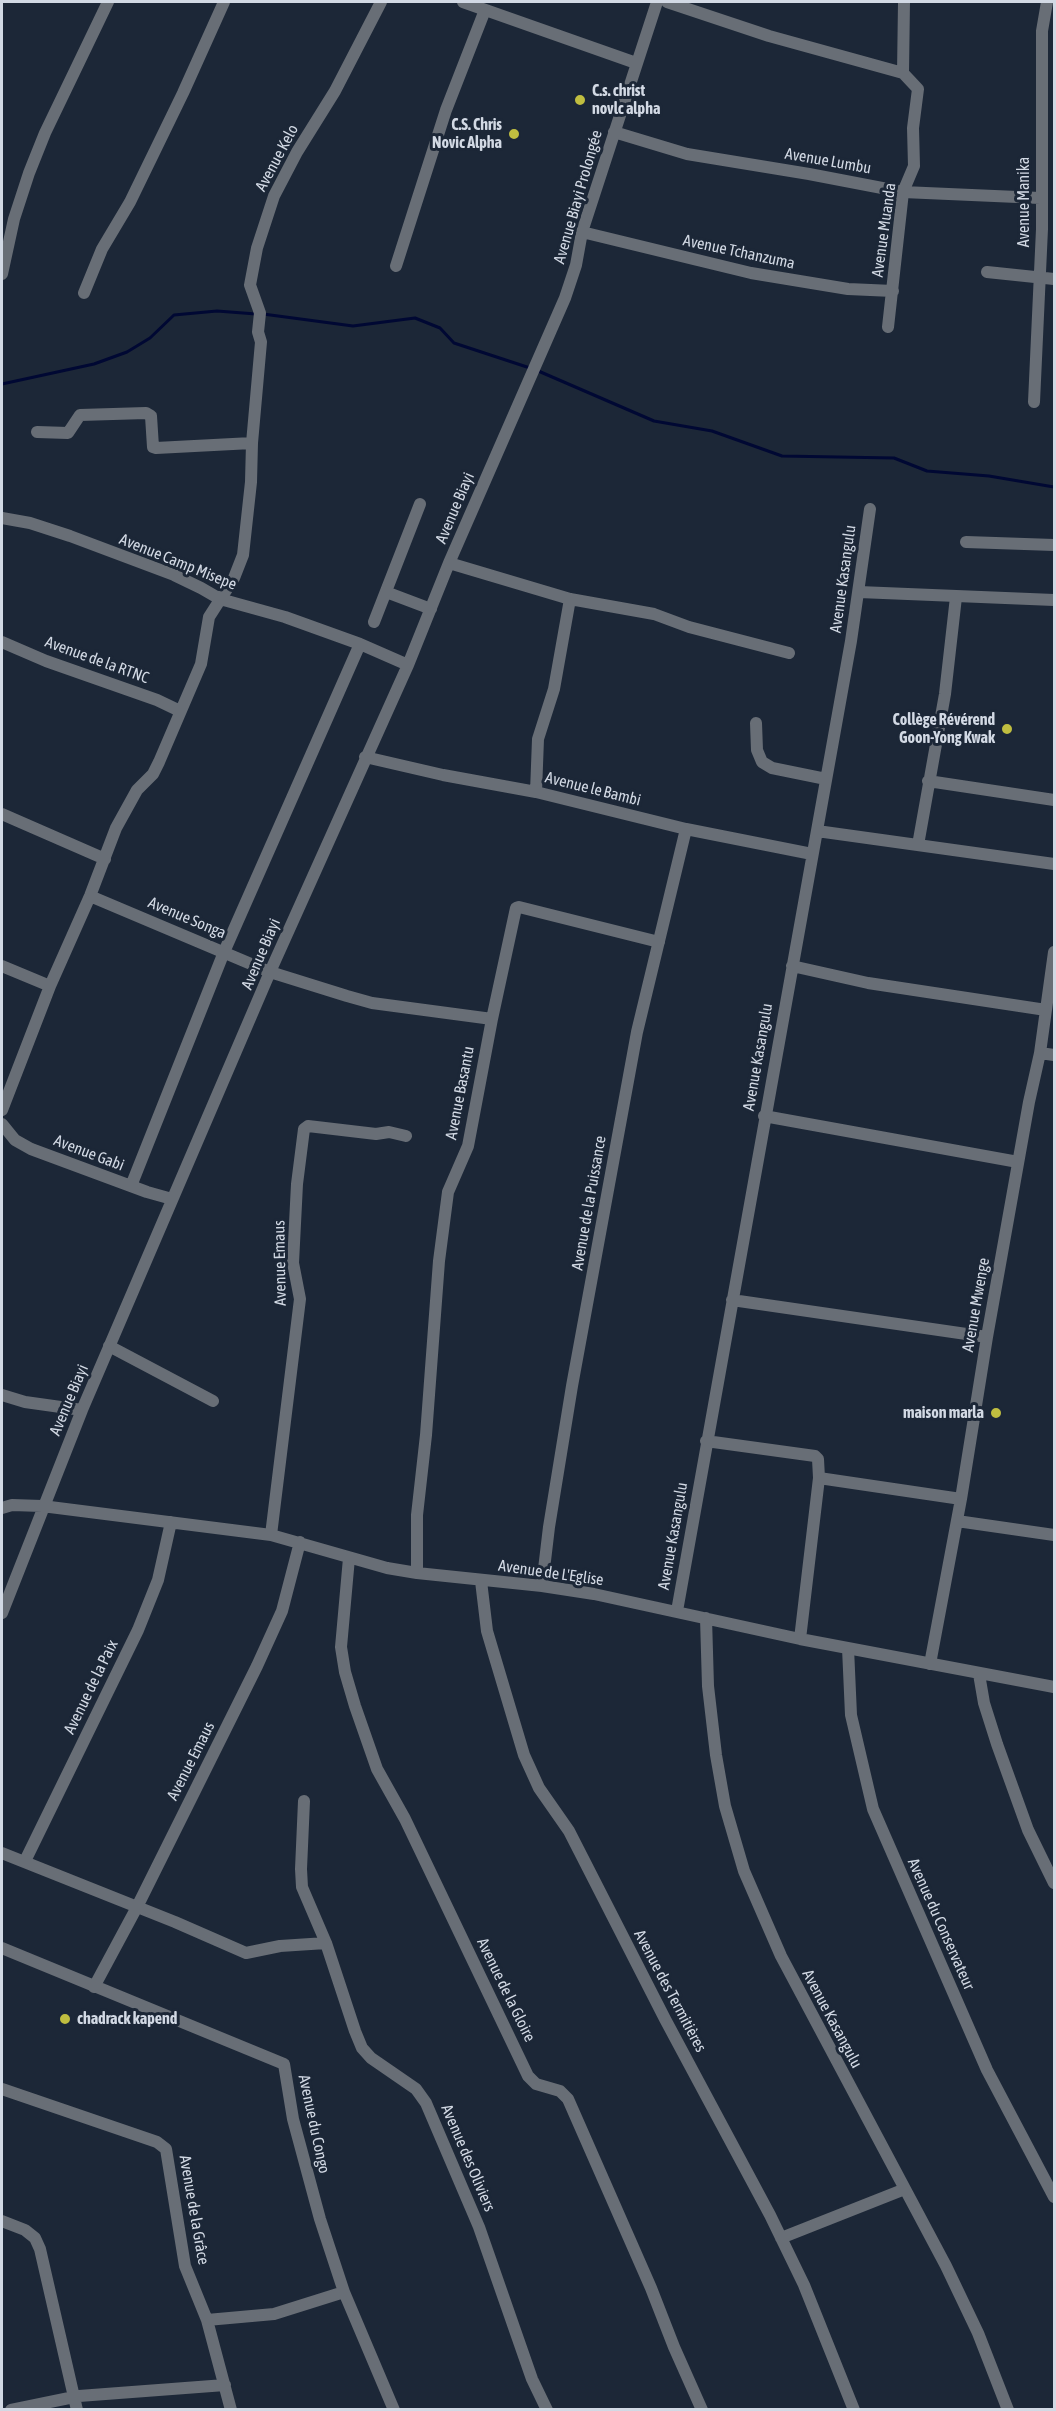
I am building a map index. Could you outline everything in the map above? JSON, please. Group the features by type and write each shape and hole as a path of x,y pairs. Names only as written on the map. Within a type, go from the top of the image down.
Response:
{"street":[{"path":"2,274 14,219 29,173 45,133 108,2"},
{"path":"84,293 102,249 130,202 224,2"},
{"name":"Avenue Kelo","path":"2,1110 50,986 90,897 121,817 137,790 150,778 159,762 201,664 207,625 234,578 243,555 251,482 261,342 258,332 260,313 250,285 257,248 274,196 297,152 335,91 381,2"},
{"path":"463,2 636,63"},
{"name":"Avenue Biayi Prolongée","path":"529,377 565,298 576,265 582,232 657,2"},
{"path":"667,2 768,36 903,73 904,2"},
{"name":"Avenue Manika","path":"1034,402 1040,278 1042,31 1047,2"},
{"path":"396,266 446,110 485,10"},
{"name":"Avenue Muanda","path":"888,327 903,192 914,166 913,135 918,89 903,73"},
{"name":"Avenue Lumbu","path":"614,132 687,154 903,192 1040,198"},
{"name":"Avenue Tchanzuma","path":"582,232 802,283 893,291"},
{"path":"987,272 1054,279"},
{"name":"Avenue Biayi","path":"2,1613 42,1506 109,1346 270,972 408,665 529,377"},
{"path":"37,432 68,433 80,415 146,413 151,417 153,447 156,448 252,443"},
{"path":"374,622 420,504"},
{"name":"Avenue Kasangulu","path":"677,1611 859,592 870,509"},
{"name":"Avenue Camp Misepe","path":"2,518 30,523 70,536 174,575 220,599 285,617 360,644 408,665"},
{"path":"966,542 1054,545"},
{"path":"449,563 570,599 654,614 689,627 789,654"},
{"path":"386,591 431,609"},
{"path":"859,592 1054,600"},
{"path":"918,845 945,694 956,597"},
{"path":"536,792 538,738 554,688 570,599"},
{"name":"Avenue de la RTNC","path":"2,642 46,661 157,700 180,711"},
{"path":"131,1186 224,952 360,644"},
{"path":"756,723 757,750 762,762 772,768 826,778"},
{"name":"Avenue le Bambi","path":"365,757 536,792 686,829 812,854"},
{"path":"928,781 1054,800"},
{"path":"2,814 105,859"},
{"name":"Avenue de la Puissance","path":"542,1586 549,1527 572,1386 637,1032 686,829"},
{"path":"817,831 1054,864"},
{"name":"Avenue Songa","path":"90,897 270,972 372,1003 492,1019"},
{"name":"Avenue Basantu","path":"417,1574 417,1515 426,1435 440,1250 448,1192 468,1146 492,1019 517,907 659,942"},
{"name":"Avenue Mwenge","path":"930,1664 961,1499 1018,1162 1040,1053 1054,952"},
{"path":"2,966 50,986"},
{"path":"792,966 867,983 1046,1010"},
{"path":"1040,1053 1054,1055"},
{"path":"764,1116 1018,1162"},
{"name":"Avenue Gabi","path":"2,1124 15,1140 31,1149 172,1199"},
{"name":"Avenue Emaus","path":"271,1535 300,1299 293,1263 297,1184 304,1129 308,1126 376,1134 389,1132 406,1136"},
{"path":"732,1299 987,1337"},
{"path":"109,1346 213,1401"},
{"path":"2,1395 25,1402 82,1410"},
{"path":"706,1441 815,1456 819,1459 819,1478 800,1639"},
{"path":"819,1478 961,1499"},
{"path":"2,1508 12,1504 42,1506"},
{"name":"Avenue de L'Eglise","path":"42,1506 271,1535 349,1558 417,1574 542,1586 677,1611 800,1639 1054,1687"},
{"path":"957,1521 1054,1534"},
{"name":"Avenue de la Paix","path":"25,1861 138,1630 158,1580 171,1522"},
{"name":"Avenue Emaus","path":"94,1987 137,1907 262,1655 282,1611 300,1542"},
{"name":"Avenue de la Gloire","path":"349,1558 341,1647 351,1695 377,1769 410,1830 528,2076 536,2084 560,2091 568,2099 702,2409"},
{"name":"Avenue des Termitières","path":"482,1581 487,1631 502,1689 527,1763 539,1788 569,1831 781,2238 822,2327 854,2409"},
{"name":"Avenue Kasangulu","path":"706,1618 708,1686 716,1755 725,1806 737,1852 781,1956 905,2189 978,2333 1008,2409"},
{"name":"Avenue du Conservateur","path":"848,1648 851,1714 873,1809 987,2070 1054,2197"},
{"path":"979,1674 984,1703 997,1744 1028,1830 1054,1883"},
{"name":"Avenue des Oliviers","path":"304,1801 302,1887 327,1943 362,2048 371,2058 416,2089 437,2124 479,2227 532,2379 547,2409"},
{"path":"2,1853 246,1953 279,1946 327,1943"},
{"name":"Avenue du Congo","path":"2,1948 284,2064 293,2119 320,2219 344,2292 394,2409"},
{"name":"Avenue de la Grâce","path":"2,2089 163,2145 166,2149 185,2266 207,2320 231,2409"},
{"path":"781,2238 905,2189"},
{"path":"2,2221 25,2230 35,2238 40,2249 75,2403"},
{"path":"207,2320 274,2314 344,2292"},
{"path":"11,2409 225,2385"}],"waterway":[{"path":"2,384 94,364 127,352 150,338 174,315 217,311 256,314"},
{"path":"263,314 353,326 415,318 440,328 454,343 530,368"},
{"path":"536,370 654,421 712,431 782,456 894,458 927,471 989,476 1054,487"}],"place":[{"name":"C.s. christ novlc alpha","path":"580,100"},
{"name":"C.S. Chris Novic Alpha","path":"514,134"},
{"name":"Collège Révérend Goon-Yong Kwak","path":"1007,729"},
{"name":"maison marla","path":"996,1413"},
{"name":"chadrack kapend","path":"65,2019"}]}
